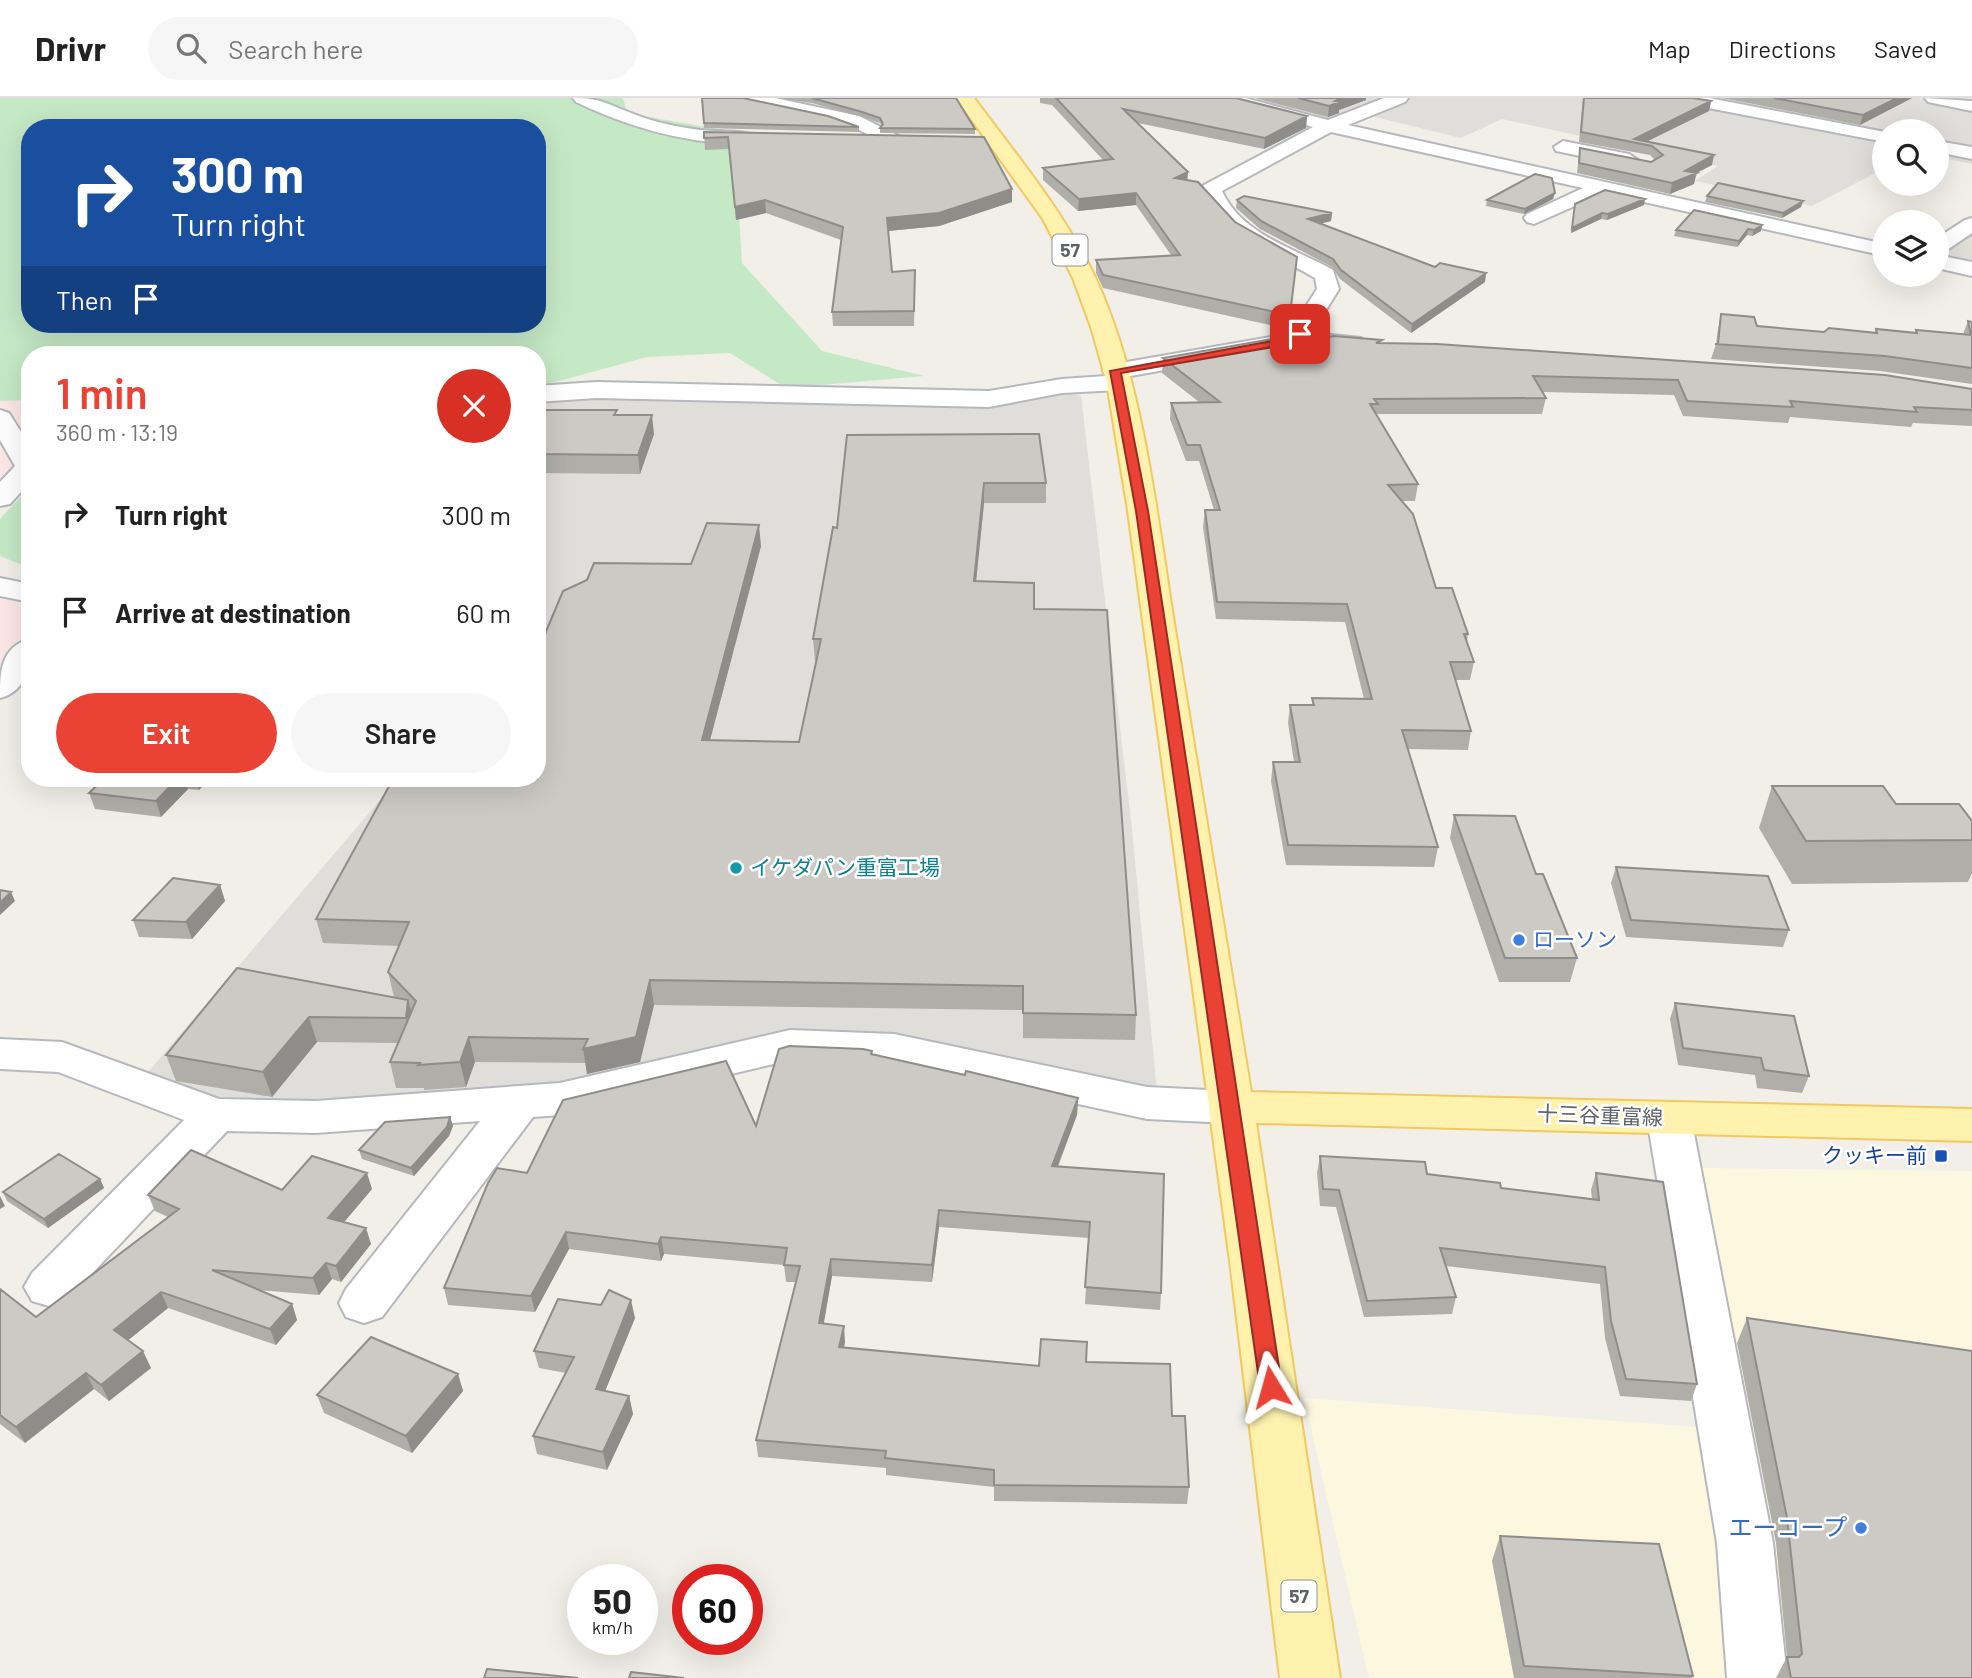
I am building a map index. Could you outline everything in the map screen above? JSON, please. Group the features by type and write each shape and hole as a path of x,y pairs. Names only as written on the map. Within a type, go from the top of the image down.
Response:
{"main road":[{"name":"57","path":"965,98 1054,219 1084,278 1103,327 1117,377 1144,525 1254,1261 1310,1678"},
{"name":"十三谷重富線","path":"1229,1107 1972,1125"}],"street":[{"path":"582,98 638,124 671,133 714,138 779,139"},
{"path":"751,98 853,120 905,142 858,141"},
{"path":"1225,98 1329,126 1872,247"},
{"path":"1298,340 1305,323 1328,289 1325,275 1233,224 1215,204 1211,189 1329,126 1399,98"},
{"path":"1682,98 1872,134"},
{"path":"1934,98 1972,106"},
{"path":"974,142 999,142"},
{"path":"1563,147 1650,164"},
{"path":"1949,148 1972,153"},
{"path":"1543,174 1586,152"},
{"path":"1534,218 1602,187"},
{"path":"1949,240 1972,224"},
{"path":"1949,264 1972,269"},
{"path":"546,393 596,390 989,399 1117,377 1150,367 1298,340 1375,344"},
{"path":"0,418 21,453"},
{"path":"0,498 21,476"},
{"path":"0,587 21,591"},
{"path":"0,688 21,661"},
{"path":"0,1054 62,1058 216,1115 316,1117 519,1104 560,1098 790,1045 894,1049 1147,1103 1229,1107"},
{"path":"364,1303 519,1104"},
{"path":"49,1287 216,1115"},
{"path":"1669,1118 1745,1543 1757,1678"}],"shaded area":[{"path":"1261,98 1918,98 1972,109 1972,164 1949,159 1949,119 1872,119 1872,175 1812,206 1695,181 1718,166 1502,119 1461,138 1351,111 1333,119 1316,118 1251,101"},
{"path":"1972,230 1972,266 1949,261 1949,246"},
{"name":"イケダパン重富工場","path":"1061,390 1081,396 1132,829 1157,1092 886,1037 543,1095 221,1117 148,1072 391,787 546,787 546,400 575,396"},
{"path":"21,402 21,472 0,487 0,403"},
{"path":"0,595 21,598 21,642 0,664"},
{"path":"1692,1168 1972,1171 1972,1678 1369,1678 1304,1398 1724,1429"}],"green space":[{"path":"0,98 623,98 627,113 734,132 742,263 822,351 924,376 786,388 730,353 647,357 546,385 546,346 21,346 21,400 0,401"},
{"path":"21,497 21,564 0,556 0,519"}],"building":[{"path":"702,98 743,98 828,116 859,127 704,123"},
{"path":"812,98 956,98 975,129 880,128 883,124 880,118"},
{"path":"1056,98 1236,98 1307,116 1265,138 1123,109 1188,172 1175,178 1198,182 1235,222 1297,257 1290,315 1103,275 1096,260 1180,255 1136,193 1079,199 1043,168 1113,159"},
{"path":"1298,98 1342,98 1335,101 1340,102 1329,106"},
{"path":"1584,98 1693,98 1711,101 1634,139 1714,155 1685,171 1697,173 1672,183 1579,163 1580,148 1651,162 1663,155 1652,146 1581,132"},
{"path":"1774,98 1897,98 1863,115"},
{"path":"704,132 984,137 1012,189 939,213 887,218 892,272 915,270 914,311 832,312 843,227 765,200 735,207 728,137 704,138"},
{"path":"1535,174 1552,178 1555,193 1525,209 1487,200"},
{"path":"1718,183 1803,201 1783,213 1707,196"},
{"path":"1605,190 1645,199 1608,214 1602,213 1572,228 1575,204"},
{"path":"1244,196 1332,213 1308,219 1435,267 1440,263 1486,273 1412,324 1341,270 1333,259 1261,221 1237,200"},
{"path":"1694,210 1762,225 1754,230 1748,229 1739,241 1676,230"},
{"path":"1721,314 1754,317 1757,326 1824,332 1829,328 1877,333 1876,329 1971,335 1968,321 1972,322 1972,368 1885,356 1715,344 1718,344"},
{"path":"1289,336 1289,341 1334,336 1382,340 1376,343 1437,344 1885,375 1972,389 1972,410 1914,407 1917,412 1790,401 1793,407 1687,401 1678,380 1533,376 1546,398 1374,399 1378,404 1370,404 1418,484 1388,485 1413,514 1436,588 1452,588 1468,634 1464,634 1474,662 1450,662 1471,731 1402,730 1438,847 1288,845 1273,762 1300,762 1290,705 1314,705 1312,698 1372,699 1347,604 1217,602 1205,510 1220,510 1200,445 1187,445 1171,403 1220,402 1163,358"},
{"path":"546,410 617,410 614,415 652,415 638,455 546,454"},
{"name":"イケダパン重富工場","path":"1039,434 1046,483 984,483 974,581 1034,583 1034,609 1107,610 1136,1015 1023,1013 1023,986 650,980 636,1037 583,1049 588,1039 469,1037 460,1062 418,1065 420,1063 390,1062 416,1001 388,972 409,922 316,919 389,787 546,787 546,632 563,591 587,580 594,563 691,564 707,523 759,525 702,740 799,742 821,639 813,639 833,527 837,528 847,435"},
{"path":"1772,786 1883,786 1896,804 1959,804 1972,821 1972,840 1806,841"},
{"path":"95,787 169,787 156,801 89,793"},
{"path":"1454,815 1515,816 1536,874 1543,874 1577,958 1505,958"},
{"path":"1616,867 1768,876 1789,930 1631,920"},
{"path":"173,878 220,885 186,922 133,920"},
{"path":"0,890 11,892 0,903"},
{"path":"237,968 408,1000 406,1018 309,1017 263,1072 166,1055"},
{"path":"1675,1003 1794,1016 1809,1076 1764,1070 1761,1058 1683,1048"},
{"path":"789,1046 863,1049 872,1051 871,1054 965,1075 966,1071 1078,1098 1052,1166 1164,1174 1161,1293 1085,1287 1090,1222 939,1210 932,1265 831,1259 819,1323 844,1326 839,1347 1039,1366 1041,1339 1087,1342 1086,1362 1170,1364 1172,1416 1185,1416 1189,1487 994,1485 994,1470 885,1458 886,1451 756,1440 800,1266 784,1265 787,1248 661,1237 658,1244 566,1232 531,1296 444,1288 488,1183 497,1168 527,1173 563,1100 726,1061 756,1126 779,1049"},
{"path":"450,1117 447,1127 411,1168 359,1150 385,1122"},
{"path":"191,1150 282,1190 312,1156 367,1173 328,1218 366,1228 336,1266 326,1263 313,1278 212,1270 292,1304 270,1329 161,1292 114,1330 143,1351 101,1385 86,1373 16,1427 0,1415 0,1289 36,1317 179,1209 148,1195"},
{"path":"59,1154 100,1179 44,1219 3,1192"},
{"path":"1320,1156 1425,1162 1427,1174 1500,1183 1501,1188 1599,1200 1596,1173 1663,1182 1697,1384 1626,1379 1611,1321 1605,1267 1440,1248 1456,1297 1367,1301 1339,1190 1323,1189"},
{"path":"609,1290 631,1300 596,1389 629,1396 603,1452 533,1436 574,1357 534,1351 558,1299 601,1305"},
{"name":"エーコープ","path":"1747,1318 1972,1351 1972,1678 1791,1678 1787,1657 1799,1657 1802,1654 1787,1518"},
{"path":"371,1337 458,1374 406,1436 317,1395"},
{"path":"1500,1536 1659,1544 1693,1676 1524,1666"},
{"path":"487,1669 578,1678 484,1678"},
{"path":"631,1672 684,1678 629,1678"}],"place":[{"name":"イケダパン重富工場","path":"736,868"},
{"name":"ローソン","path":"1519,940"},
{"name":"クッキー前","path":"1941,1156"},
{"name":"エーコープ","path":"1861,1528"}],"route":[{"path":"1271,1387 1142,511 1115,371 1298,340 1300,334"}]}
